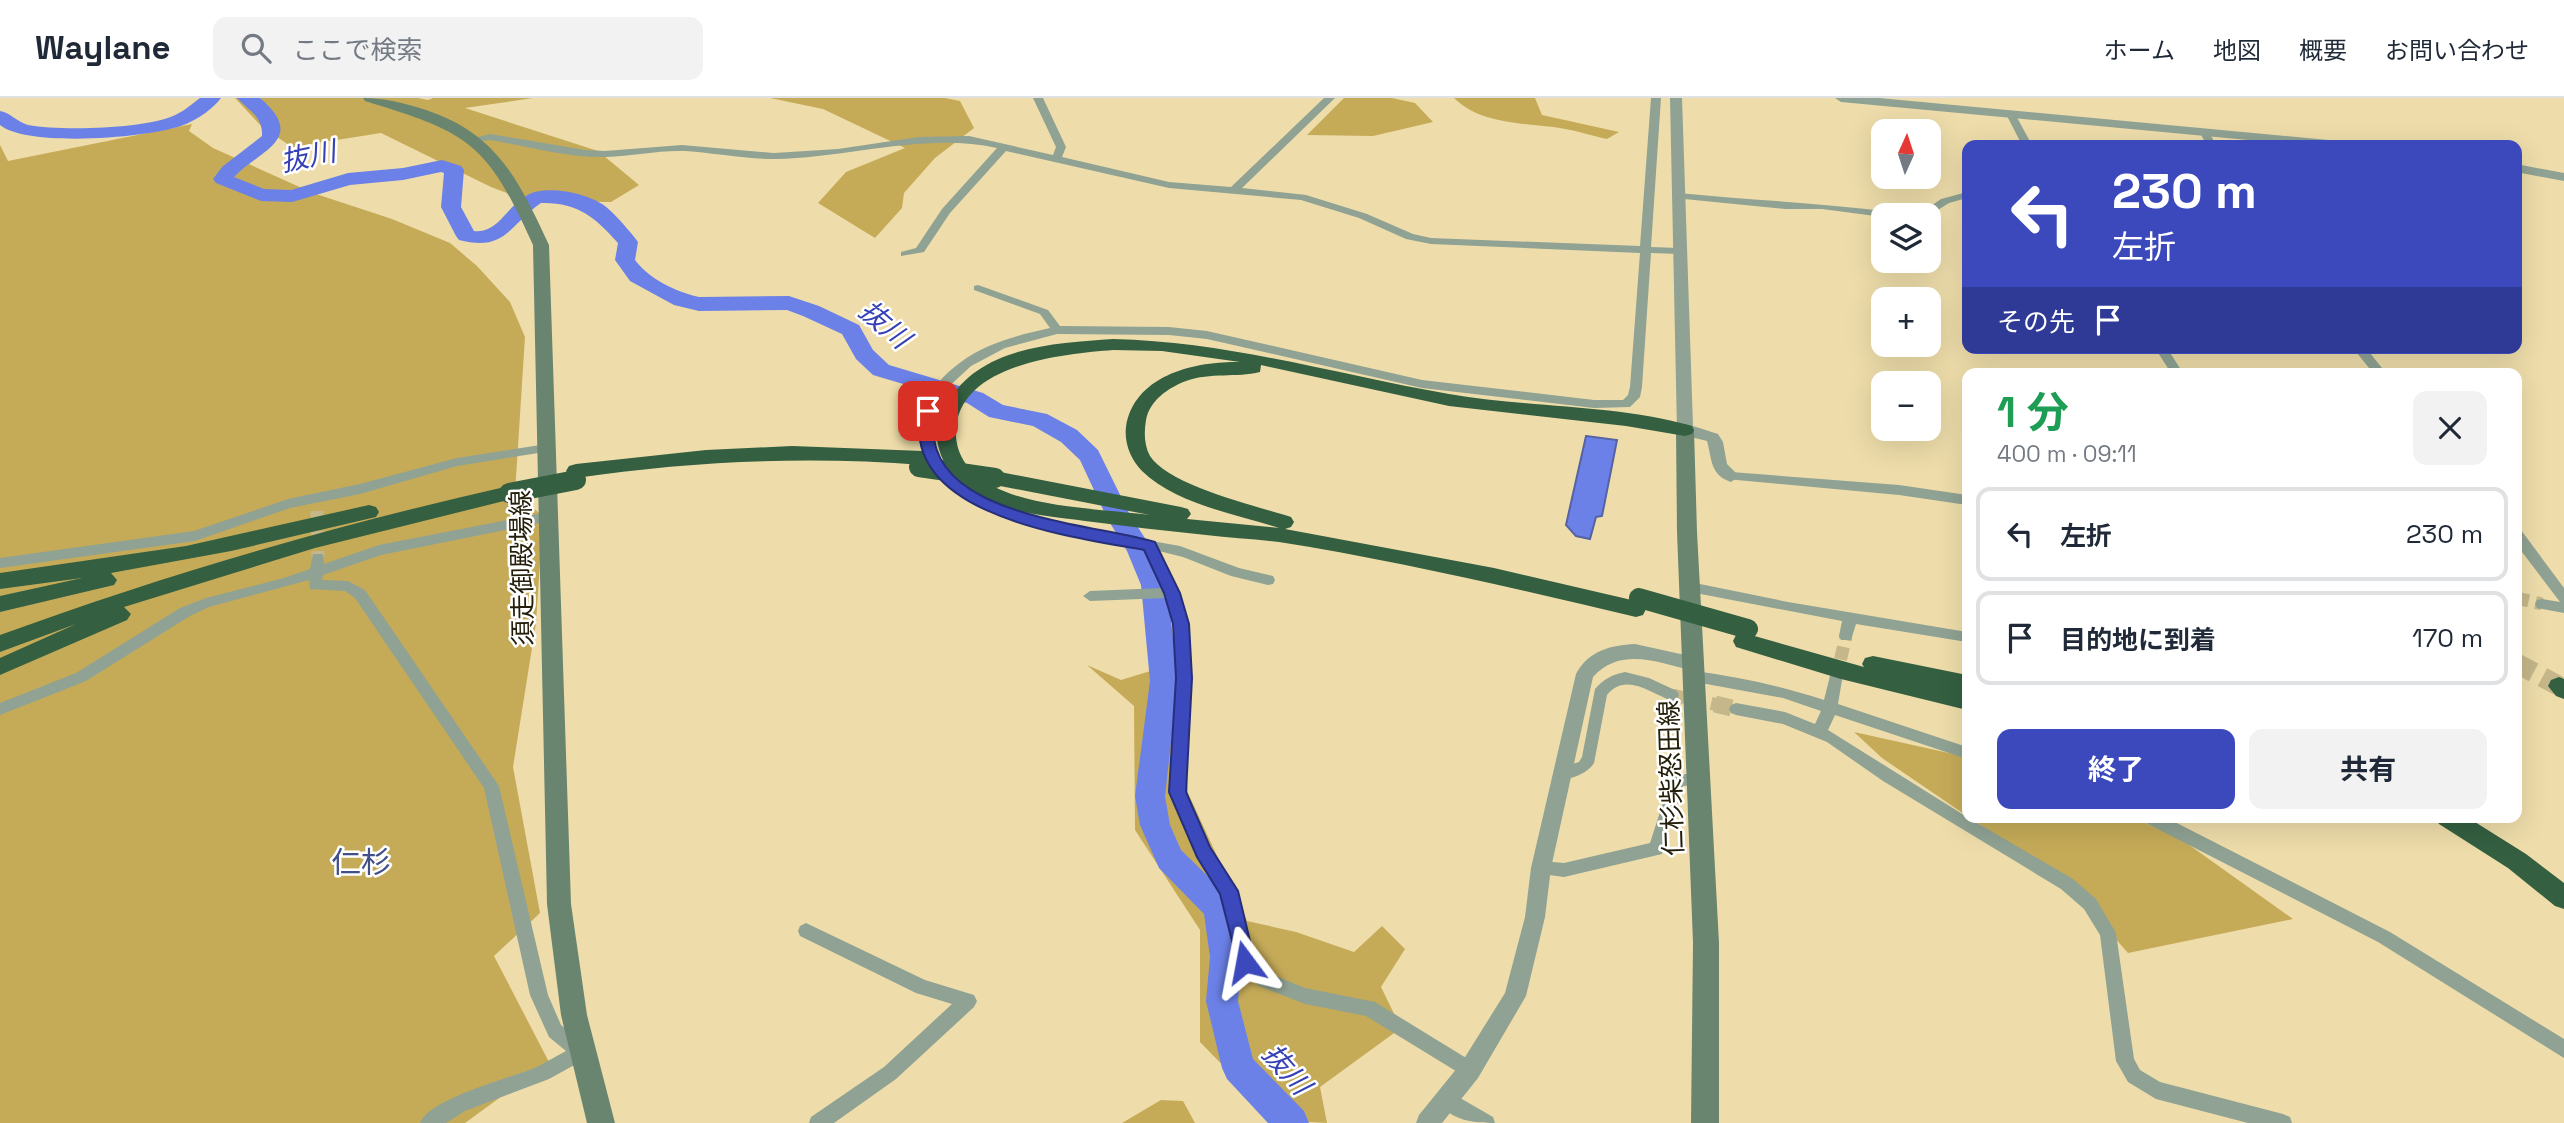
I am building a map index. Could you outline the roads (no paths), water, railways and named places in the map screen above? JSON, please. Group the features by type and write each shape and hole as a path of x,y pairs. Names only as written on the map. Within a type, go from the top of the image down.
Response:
{"highway":[{"path":"1168,513 1083,514 1000,498 969,480 955,466 946,442 951,415 970,387 986,374 1023,357 1050,350 1119,344 1174,346 1262,359 1451,400 1645,421 1685,430"},
{"path":"1282,529 1177,485 1147,465 1138,451 1135,424 1148,399 1172,380 1188,374 1206,369 1243,367 1284,373 1447,409 1644,431 1685,430"},
{"path":"0,581 119,566 203,551 439,498 576,475 762,461 921,462 1068,487 1168,513 1282,529 1494,576 1638,604 1746,635 1962,683"},
{"path":"0,644 177,582 510,488"},
{"path":"0,604 139,573 439,498"},
{"path":"0,667 171,593 299,546"},
{"path":"1746,635 1853,673 1962,700"},
{"path":"2457,823 2517,861 2564,898"}],"main road":[{"name":"須走御殿場線","path":"370,98 431,118 475,139 491,157 541,245 544,264 559,904 564,954 581,1052 601,1123"},
{"name":"仁杉柴怒田線","path":"1685,430 1706,943 1705,1123"}],"street":[{"path":"1038,98 1061,148 1058,158"},
{"path":"1233,191 1262,165 1292,131 1330,98"},
{"path":"1268,580 1232,572 1204,558 1079,533 998,510 961,490 945,477 926,442 925,427 934,396 948,378 965,365 1007,343 1057,330 1170,331 1207,335 1422,384 1594,404 1626,404 1634,397 1636,387 1656,98"},
{"path":"1676,98 1685,430 1712,435 1716,439 1719,466 1731,476 1899,490 1962,499"},
{"path":"1841,98 2287,140"},
{"path":"2011,114 2024,140"},
{"path":"2205,132 2209,140"},
{"path":"475,139 490,137 605,154 682,148 774,156 810,155 953,138 1058,158 1169,185 1302,197 1363,216 1410,237 1432,241 1679,251"},
{"path":"905,254 920,250 946,211 1004,147"},
{"path":"2522,169 2564,177"},
{"path":"1678,196 1785,206 1822,206 1871,212"},
{"path":"1941,204 1962,196"},
{"path":"978,288 1044,312 1057,330"},
{"path":"2364,354 2376,368"},
{"path":"0,563 195,536 288,504 318,505 457,462 547,448"},
{"path":"0,709 81,677 185,612 206,603 317,565 379,550 549,517"},
{"path":"2522,541 2564,598"},
{"path":"1150,546 1166,593 1181,624 1184,678 1177,792 1203,852 1229,891 1245,962 1265,980 1305,996 1368,1008 1470,1070"},
{"path":"317,565 315,584 348,586 360,594 491,786 539,995 555,1031 581,1052 543,1073 459,1104 429,1123"},
{"path":"1690,587 1962,636"},
{"path":"1090,596 1166,593"},
{"path":"2542,604 2564,608"},
{"path":"1846,636 1850,618"},
{"path":"1427,1123 1470,1070 1515,996 1535,917 1541,868 1585,674 1593,662 1606,653 1624,651 1766,688 1962,751"},
{"path":"1564,773 1584,766 1589,759 1600,693 1605,685 1615,680 1636,678 1672,695"},
{"path":"1819,732 1830,708 1835,680"},
{"path":"1736,709 1785,718 1819,732 1962,820"},
{"path":"1541,868 1564,870 1656,849 1677,780 1700,779"},
{"path":"1967,823 2067,884 2090,905 2108,933 2125,1061 2134,1076 2156,1090 2283,1123"},
{"path":"2162,823 2400,947 2564,1049"},
{"path":"806,931 922,987 968,1001 890,1073 818,1123"},
{"path":"1448,1100 1486,1123"}],"water":[{"path":"1586,436 1617,440 1602,516 1596,517 1590,539 1576,536 1566,525"}],"waterway":[{"name":"抜川","path":"0,116 13,126 26,130 70,133 122,130 180,120 212,98"},
{"name":"抜川","path":"246,98 255,103 266,116 271,127 271,136 266,144 237,164 223,179 261,195 292,196 348,179 403,174 442,166 454,170 451,207 466,236 478,238 496,234 535,198 548,197 583,203 599,211 628,242 625,260 637,277 682,300 699,304 789,303 811,311 851,330 864,354 881,370 975,398 997,412 1039,419 1069,436 1090,456 1119,518 1139,549 1154,585 1164,681 1150,796 1155,825 1170,859 1219,908 1226,957 1222,1001 1239,1068 1292,1123"}],"tunnel":[{"path":"317,511 318,557"},
{"path":"2522,599 2542,604"},
{"path":"1836,679 1846,636"},
{"path":"2522,666 2559,686"},
{"path":"1672,695 1723,706"},
{"path":"1715,704 1736,709"}],"district":[{"name":"仁杉","path":"361,862"}]}
